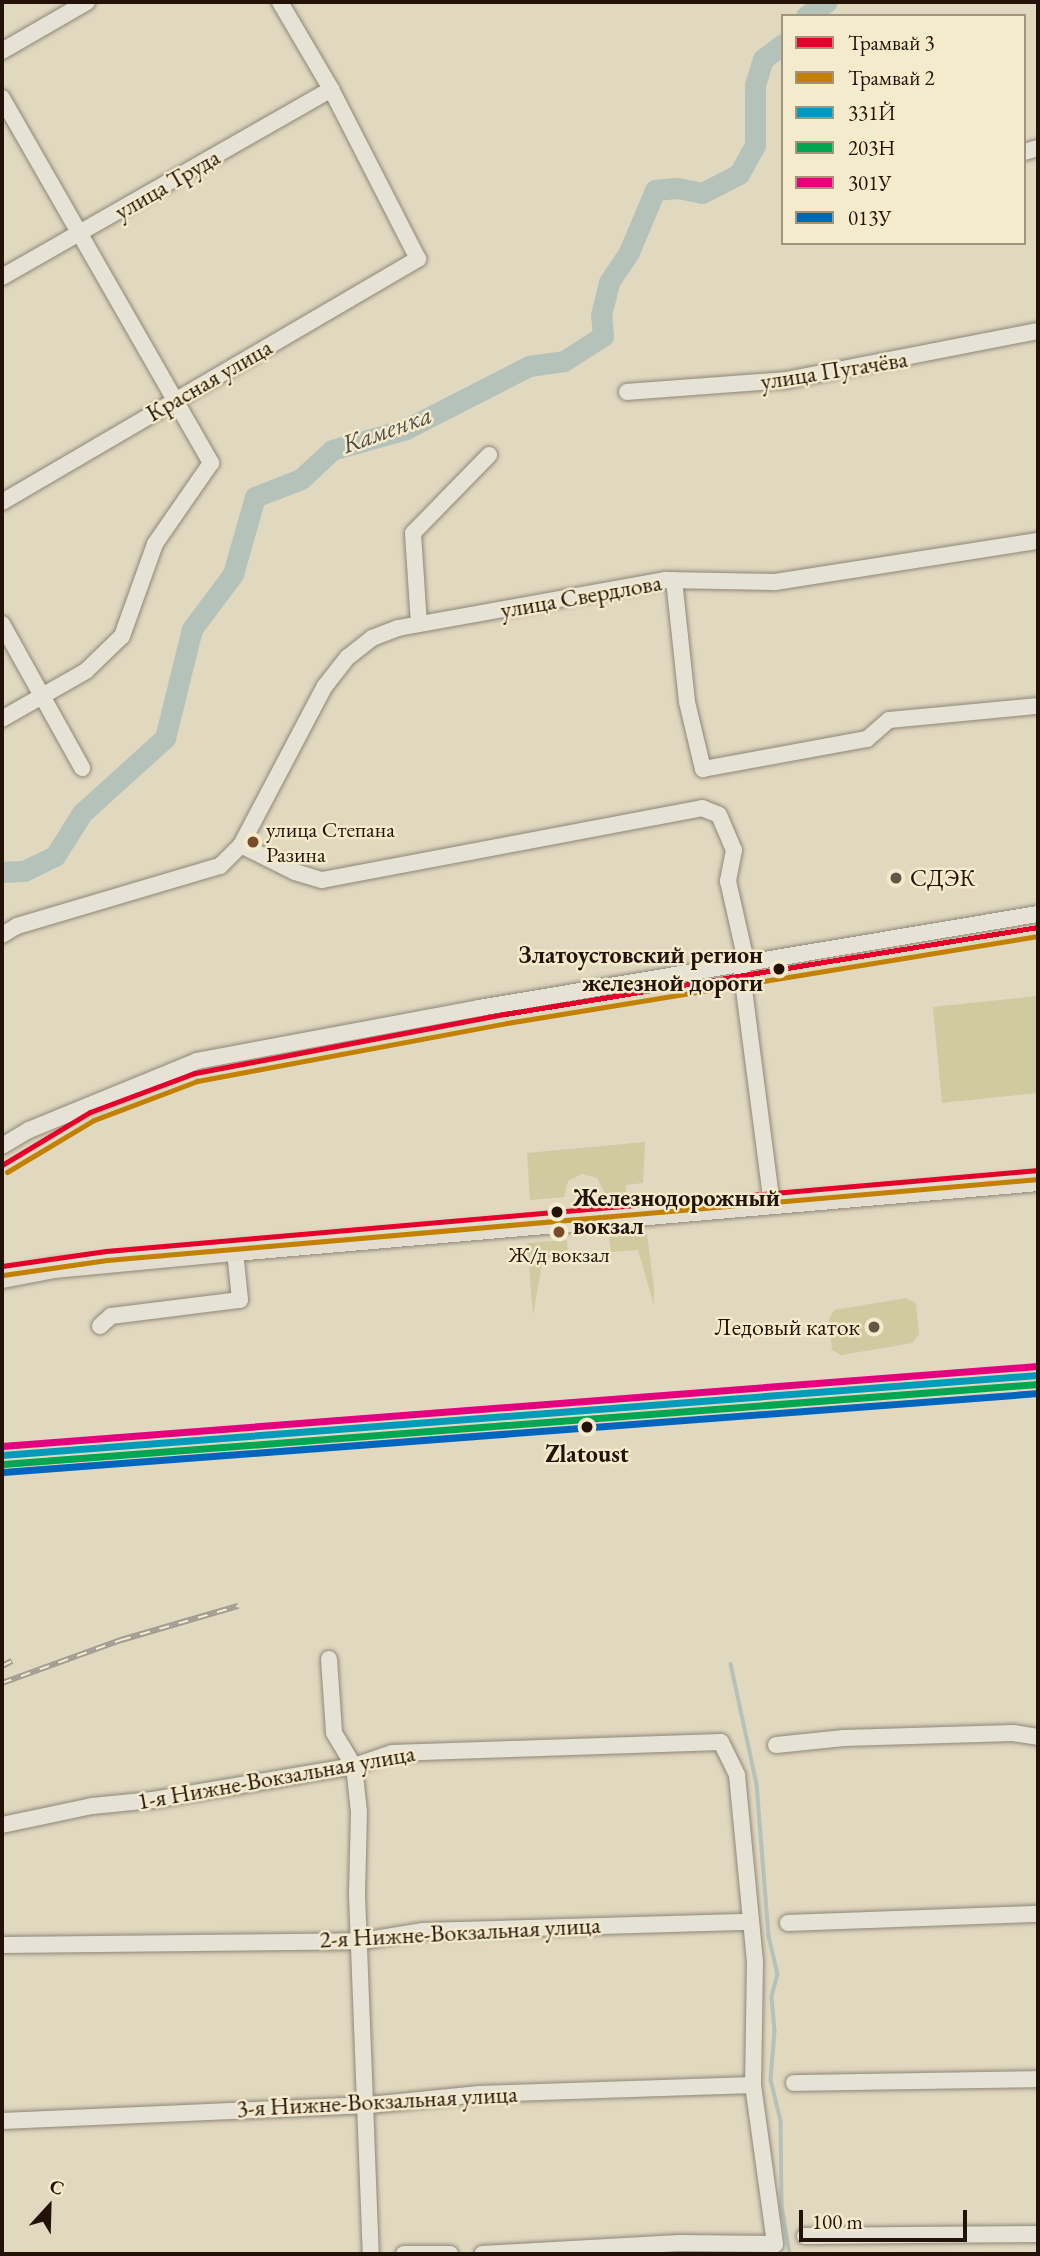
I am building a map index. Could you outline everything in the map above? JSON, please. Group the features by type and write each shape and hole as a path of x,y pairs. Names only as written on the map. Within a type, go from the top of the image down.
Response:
{"main road":[{"path":"2,1278 54,1268 235,1251 1038,1181"}],"street":[{"path":"2,51 87,2"},
{"path":"280,2 331,89"},
{"name":"улица Труда","path":"2,277 82,234 331,89"},
{"name":"Красная улица","path":"2,502 418,259 331,89"},
{"path":"2,98 211,463 155,544 122,636 86,671 2,719"},
{"name":"улица Пугачёва","path":"627,392 786,380 1038,331"},
{"path":"419,624 413,533 489,455"},
{"name":"улица Свердлова","path":"241,845 326,686 348,657 372,638 419,624 674,580 775,582 1038,541"},
{"path":"674,580 687,702 703,769 867,739 889,720 1038,706"},
{"path":"2,624 40,697 82,768"},
{"path":"2,934 17,926 192,877 220,866 241,845 295,872 322,880 702,808 719,815 734,850 728,881 743,963 772,1204"},
{"path":"2,1146 41,1125 197,1061 743,963 1038,914"},
{"path":"100,1326 111,1316 240,1300 235,1251"},
{"path":"329,1659 334,1733 354,1766 369,2105 372,2254"},
{"path":"776,1745 844,1738 1013,1733 1038,1737"},
{"name":"1-я Нижне-Вокзальная улица","path":"2,1825 92,1806 153,1800 354,1766 393,1753 720,1742 737,1775 750,1922"},
{"path":"788,1923 1038,1914"},
{"path":"482,2254 680,2243 775,2244 753,2085 757,2014 750,1922"},
{"name":"2-я Нижне-Вокзальная улица","path":"2,1945 362,1941 423,1931 750,1922"},
{"path":"794,2083 1038,2079"},
{"name":"3-я Нижне-Вокзальная улица","path":"2,2121 369,2105 479,2094 753,2085"},
{"path":"806,2236 1038,2234"},
{"path":"404,2254 450,2254"}],"shaded area":[{"path":"1038,996 1038,1093 942,1103 933,1007"},
{"path":"645,1142 643,1183 626,1185 626,1192 605,1194 597,1178 582,1174 568,1181 564,1197 530,1200 527,1153"},
{"path":"647,1234 654,1305 638,1250 611,1252 609,1237"},
{"path":"567,1240 568,1255 543,1258 533,1315 527,1243"},
{"name":"Ледовый каток","path":"906,1298 916,1303 919,1334 912,1343 841,1355 832,1350 829,1319 834,1310"}],"waterway":[{"name":"Каменка","path":"809,14 827,2"},
{"name":"Каменка","path":"2,872 24,871 55,856 82,813 165,738 192,629 233,574 255,497 301,479 332,450 406,429 529,366 564,361 603,336 601,315 609,282 629,252 655,190 677,188 702,193 739,174 755,145 755,85 763,59 781,46"},
{"path":"731,1664 757,1784 769,1936 778,1974 772,1997 775,2031 771,2080 781,2121 782,2206 790,2254"}],"railway":[{"path":"2,1683 121,1640 238,1606"},
{"path":"2,1666 12,1661"}],"tram line":[{"name":"3","path":"2,1165 90,1112 195,1073 505,1014 1038,927"},
{"name":"2","path":"7,1172 94,1120 197,1081 507,1023 1038,936"},
{"name":"3","path":"2,1266 106,1251 1038,1170"},
{"name":"2","path":"3,1275 107,1260 1038,1179"}],"transit line":[{"name":"301У","path":"2,1446 1037,1366"},
{"name":"331Й","path":"2,1455 1038,1375"},
{"name":"203Н","path":"3,1464 1038,1384"},
{"name":"013У","path":"3,1472 1038,1393"}],"place":[{"name":"улица Степана Разина","path":"253,842"},
{"name":"СДЭК","path":"896,878"},
{"name":"Златоустовский регион железной дороги","path":"779,969"},
{"name":"Железнодорожный вокзал","path":"557,1212"},
{"name":"Ж/д вокзал","path":"559,1232"},
{"name":"Ледовый каток","path":"874,1327"},
{"name":"Zlatoust","path":"587,1427"}]}
